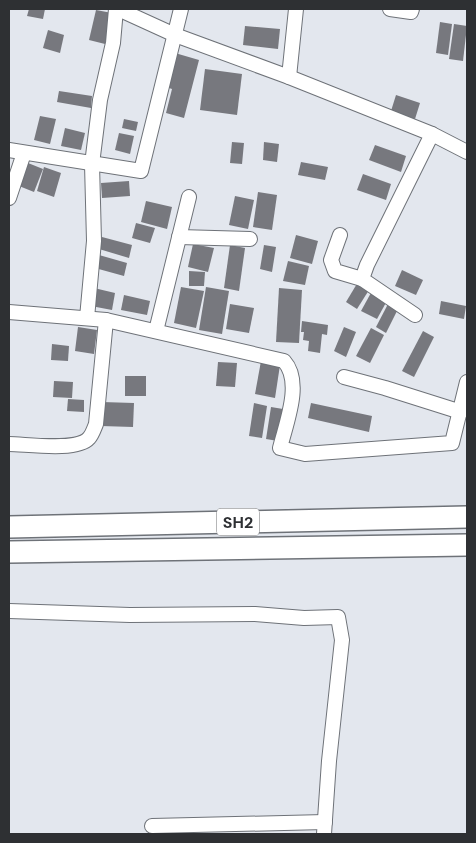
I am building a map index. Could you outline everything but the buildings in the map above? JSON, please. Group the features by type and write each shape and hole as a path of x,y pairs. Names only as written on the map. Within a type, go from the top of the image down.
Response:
{"main road":[{"name":"SH2","path":"9,528 467,517"},
{"name":"SH2","path":"9,552 467,545"}],"street":[{"path":"87,318 94,241 92,164 100,100 113,43 117,9 174,35 289,77 432,134 467,152"},
{"path":"9,150 141,171 181,9"},
{"path":"289,77 296,9"},
{"path":"390,9 411,12 412,9"},
{"path":"362,279 367,265 432,134"},
{"path":"9,198 24,153"},
{"path":"156,331 189,197"},
{"path":"340,236 331,260 335,271 362,279 415,315"},
{"path":"179,237 250,239"},
{"path":"9,312 106,320 284,361 290,368 294,389 280,448 305,454 452,443 467,382"},
{"path":"9,444 60,447 81,443 89,439 96,424 106,320"},
{"path":"344,377 461,412"},
{"path":"9,611 130,615 255,614 304,618 338,618 342,640 329,761 325,828 152,826"}]}
